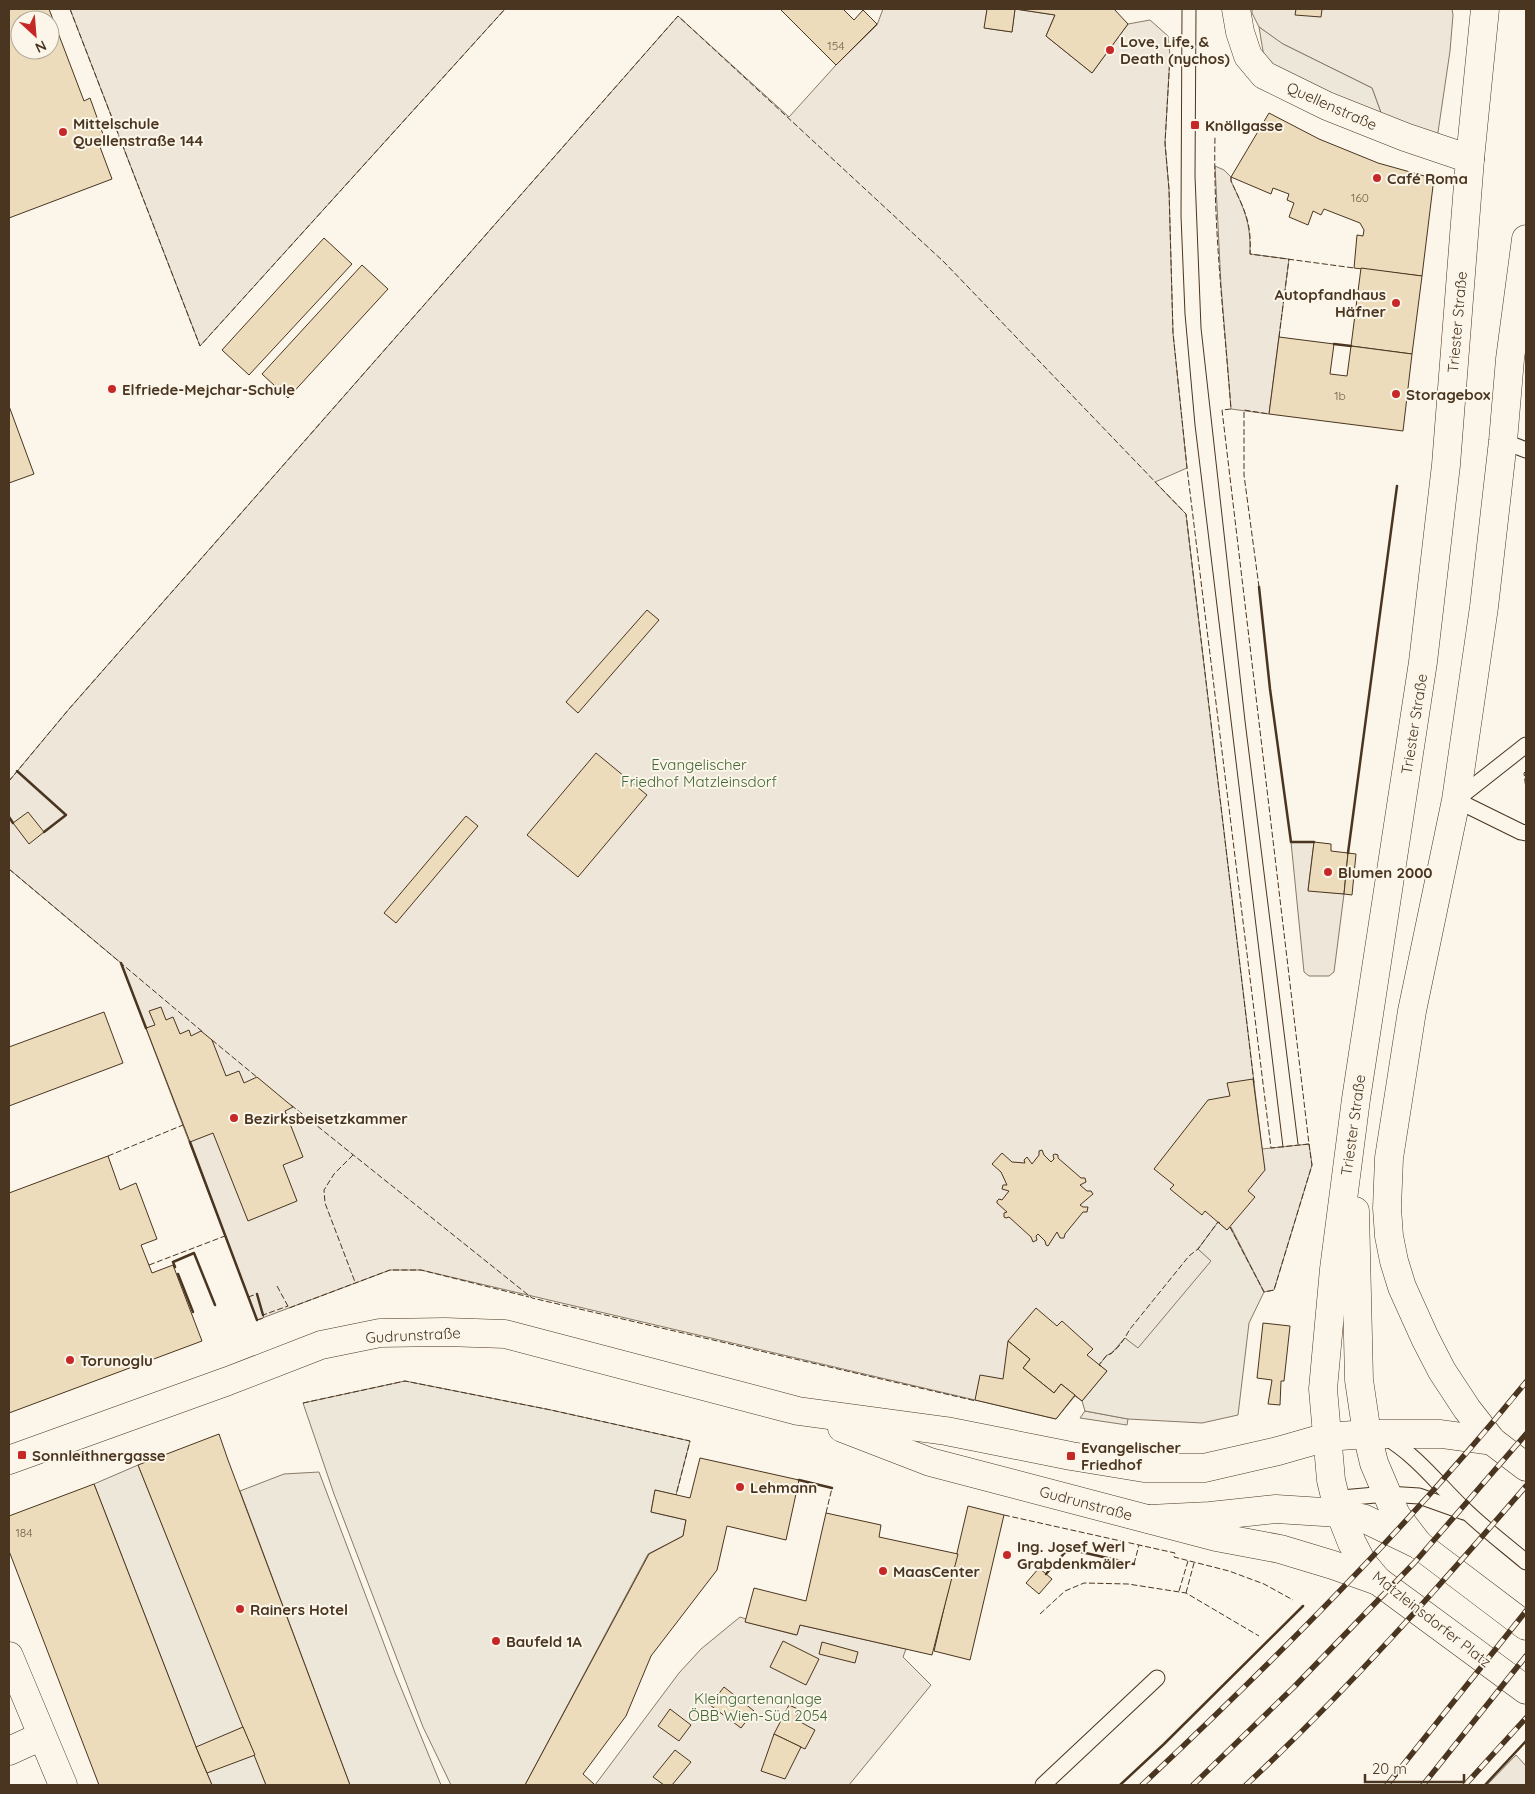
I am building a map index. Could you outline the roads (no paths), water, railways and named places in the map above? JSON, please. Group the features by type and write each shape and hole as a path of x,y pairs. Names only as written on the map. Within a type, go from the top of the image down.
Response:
{"main road":[{"name":"Quellenstraße","path":"1236,9 1240,32 1248,56 1264,75 1327,106 1405,137 1470,159"},
{"name":"Triester Straße","path":"1327,1437 1323,1390 1334,1269 1356,1099 1423,662 1446,465 1470,159 1485,9"},
{"path":"1526,239 1510,359 1515,445 1484,607 1456,800 1412,1011 1401,1074 1389,1158 1387,1208 1389,1236 1394,1261 1402,1287 1424,1338 1442,1371 1467,1409 1492,1441 1526,1467"},
{"path":"1356,1099 1355,1230 1359,1370 1372,1433 1374,1463 1396,1515 1419,1545"},
{"name":"Gudrunstraße","path":"9,1460 228,1381 321,1344 380,1333 445,1332 505,1334 798,1411 930,1462 1216,1537 1280,1549 1378,1581"},
{"name":"Gudrunstraße","path":"798,1411 946,1431 1071,1456 1144,1468 1204,1468 1278,1451 1327,1437"},
{"path":"1327,1437 1372,1433 1441,1434 1492,1441"},
{"name":"Matzleinsdorfer Platz","path":"1327,1437 1337,1506 1362,1562 1378,1581 1526,1690"},
{"path":"1149,1519 1337,1506 1419,1545 1526,1626"},
{"path":"9,1656 63,1785"},
{"path":"9,1752 42,1736"}],"lane":[{"path":"1526,745 1456,800 1526,833"},
{"path":"1372,1433 1396,1444 1414,1458 1468,1513 1526,1562"},
{"path":"1337,1506 1387,1494 1419,1496 1468,1513"},
{"path":"1043,1785 1158,1678"}],"tram line":[{"path":"1182,9 1181,216 1185,314 1195,425 1283,1147"},
{"path":"1196,9 1195,176 1201,328 1245,721 1298,1144"}],"railway":[{"path":"1142,1785 1243,1689 1341,1590 1436,1488 1526,1382"},
{"path":"1193,1785 1294,1687 1415,1562 1526,1434"},
{"path":"1246,1785 1355,1677 1526,1486"},
{"path":"1387,1785 1526,1611"},
{"path":"1423,1785 1526,1656"},
{"path":"1465,1785 1526,1718"}],"place":[{"name":"Love, Life, & Death (nychos)","path":"1110,50"},
{"name":"Knöllgasse","path":"1195,125"},
{"name":"Mittelschule Quellenstraße 144","path":"63,132"},
{"name":"Café Roma","path":"1377,178"},
{"name":"Autopfandhaus Häfner","path":"1396,303"},
{"name":"Elfriede-Mejchar-Schule","path":"112,389"},
{"name":"Storagebox","path":"1396,394"},
{"name":"Blumen 2000","path":"1328,872"},
{"name":"Bezirksbeisetzkammer","path":"234,1118"},
{"name":"Torunoglu","path":"70,1360"},
{"name":"Sonnleithnergasse","path":"22,1455"},
{"name":"Evangelischer Friedhof","path":"1071,1456"},
{"name":"Lehmann","path":"740,1487"},
{"name":"Ing. Josef Werl Grabdenkmäler","path":"1007,1555"},
{"name":"MaasCenter","path":"883,1571"},
{"name":"Rainers Hotel","path":"240,1609"},
{"name":"Baufeld 1A","path":"496,1641"}],"park label":[{"name":"Evangelischer Friedhof Matzleinsdorf","path":"699,772"},
{"name":"Kleingartenanlage ÖBB Wien-Süd 2054","path":"758,1706"}]}
